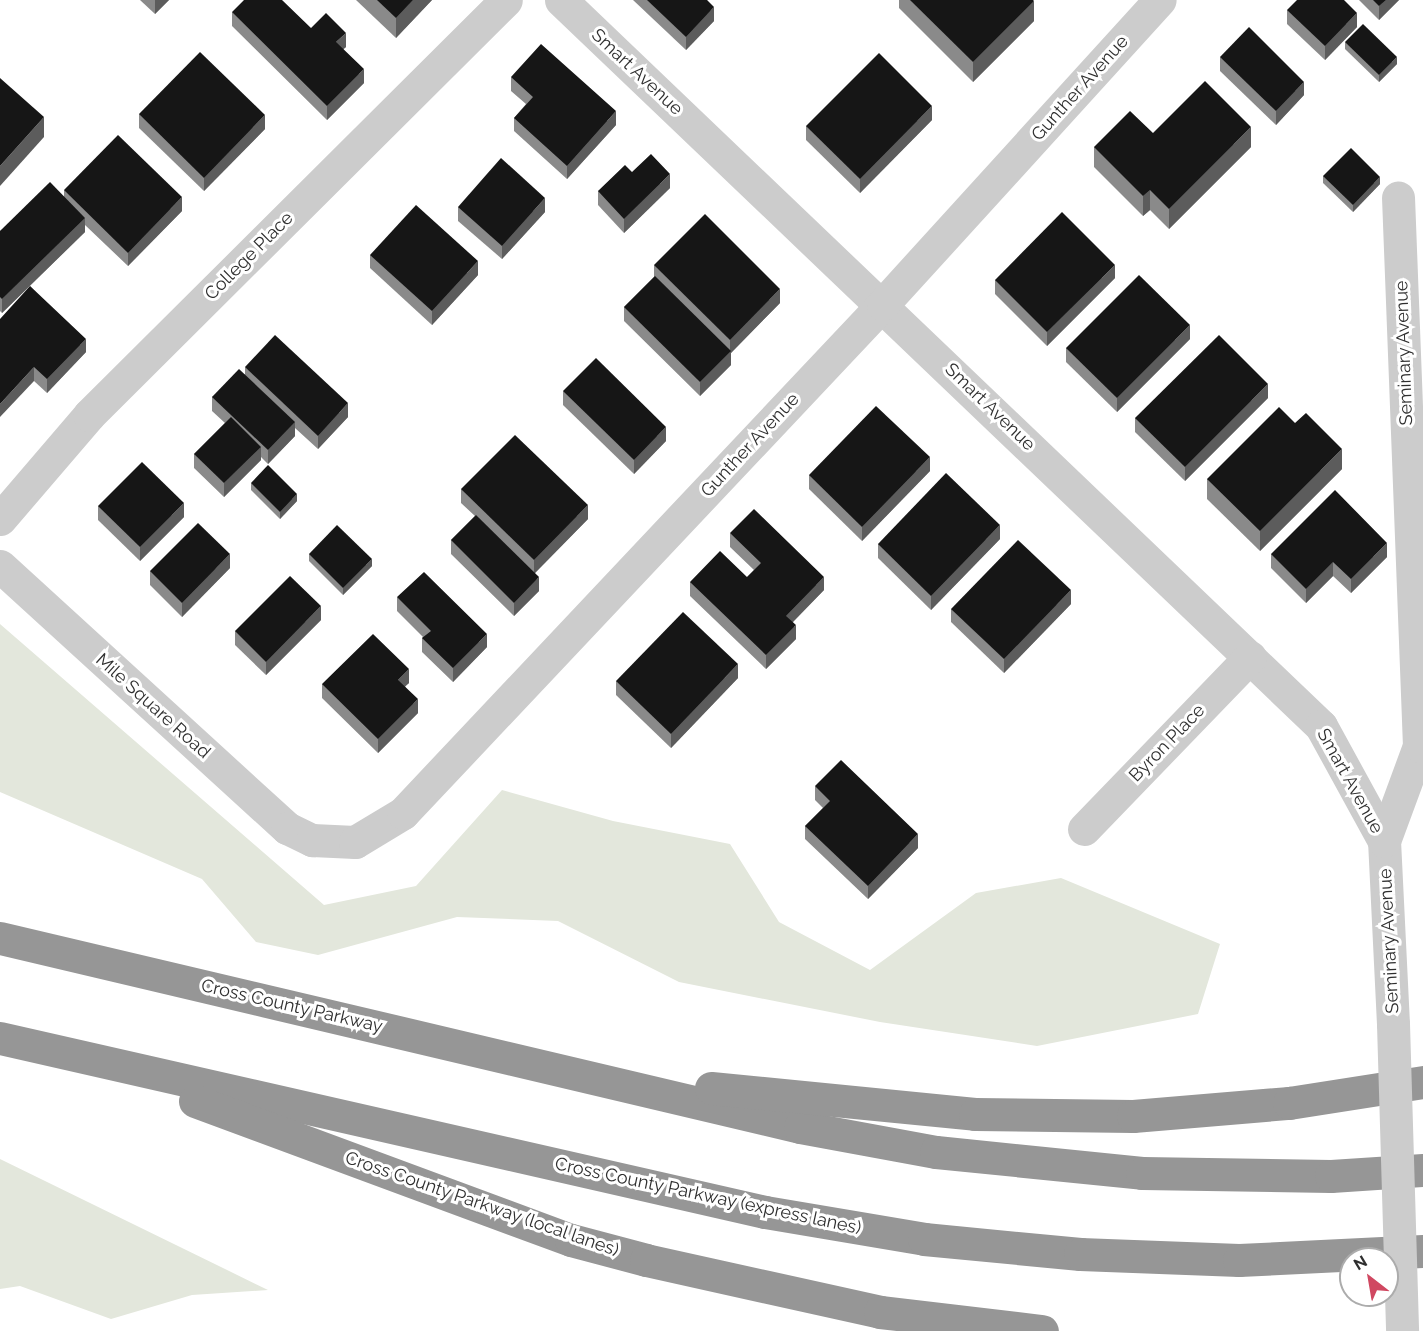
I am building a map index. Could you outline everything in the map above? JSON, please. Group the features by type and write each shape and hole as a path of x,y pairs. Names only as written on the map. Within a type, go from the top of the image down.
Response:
{"highway":[{"name":"Cross County Parkway","path":"0,938 584,1075"},
{"path":"0,1038 76,1057"},
{"name":"Cross County Parkway (express lanes)","path":"76,1057 753,1209 924,1239 1080,1254 1239,1260 1423,1251"},
{"name":"Cross County Parkway (local lanes)","path":"76,1057 571,1240 712,1277 880,1312 1042,1331"},
{"path":"584,1075 898,1108 1054,1116 1212,1112 1423,1082"},
{"path":"584,1075 810,1129 1007,1161 1142,1173 1268,1176 1423,1170"}],"street":[{"name":"College Place","path":"0,519 89,415 506,0"},
{"name":"Smart Avenue","path":"561,0 883,304 1321,726 1384,841"},
{"name":"Gunther Avenue","path":"312,840 355,842 403,813 883,304 1160,0"},
{"name":"Seminary Avenue","path":"1398,197 1419,746 1384,841 1394,1024 1402,1331"},
{"name":"Mile Square Road","path":"0,566 287,828 312,840"},
{"name":"Byron Place","path":"1084,829 1250,657"}],"shaded area":[{"path":"0,624 324,905 416,886 502,790 613,821 730,844 779,922 870,970 976,893 1061,878 1220,944 1198,1014 1037,1046 880,1022 679,982 558,921 457,917 318,955 256,942 202,879 0,792"},
{"path":"0,1159 268,1290 192,1295 111,1319 20,1286 0,1289"}],"building":[{"path":"244,0 282,0 311,28 326,13 346,33 336,42 364,69 327,106 232,12"},
{"path":"377,0 413,0 396,18"},
{"path":"647,0 707,0 714,7 686,37"},
{"path":"910,0 1033,0 1034,1 973,62"},
{"path":"1297,0 1344,0 1357,13 1325,46 1287,10"},
{"path":"1373,0 1386,0 1379,6"},
{"path":"1363,24 1397,57 1379,75 1345,42"},
{"path":"1249,27 1304,82 1276,111 1220,57"},
{"path":"541,44 616,111 567,166 514,118 533,97 511,77"},
{"path":"200,52 265,115 204,178 139,114"},
{"path":"879,53 932,106 860,179 806,126"},
{"path":"0,78 44,117 0,166"},
{"path":"1205,81 1251,127 1169,209 1150,190 1143,196 1094,147 1130,111 1153,133"},
{"path":"118,135 182,197 128,253 64,190"},
{"path":"1351,148 1380,177 1353,205 1323,176"},
{"path":"651,154 670,174 624,219 598,191 625,165 632,172"},
{"path":"501,158 545,198 502,246 458,207"},
{"path":"50,182 85,218 2,299 0,297 0,231"},
{"path":"416,205 478,261 432,311 370,255"},
{"path":"1062,212 1115,265 1047,332 995,280"},
{"path":"705,214 780,289 730,340 654,265"},
{"path":"1139,275 1190,325 1117,398 1066,348"},
{"path":"655,276 731,351 700,382 624,307"},
{"path":"30,286 86,339 47,379 34,367 0,404 0,319"},
{"path":"275,335 348,403 318,436 245,367"},
{"path":"1219,335 1268,384 1185,467 1135,418"},
{"path":"596,358 666,427 634,460 563,391"},
{"path":"239,369 295,422 268,450 212,397"},
{"path":"876,406 930,457 862,527 809,475"},
{"path":"1279,407 1295,423 1306,413 1342,449 1260,531 1207,479"},
{"path":"231,417 261,447 224,483 194,454"},
{"path":"515,435 588,505 534,560 461,489"},
{"path":"142,462 184,503 140,547 98,506"},
{"path":"268,465 297,494 280,512 251,483"},
{"path":"946,473 1000,525 931,596 878,544"},
{"path":"1335,490 1387,543 1351,579 1333,562 1306,589 1271,554"},
{"path":"754,509 824,577 786,616 796,625 766,655 690,582 720,551 747,577 761,563 730,533"},
{"path":"476,515 539,577 514,603 451,540"},
{"path":"198,523 230,554 182,603 150,571"},
{"path":"337,525 372,559 343,588 309,554"},
{"path":"1018,540 1071,590 1004,659 951,609"},
{"path":"424,572 487,634 453,668 422,638 431,631 397,597"},
{"path":"290,576 321,606 266,662 235,631"},
{"path":"683,612 738,664 671,734 616,681"},
{"path":"373,634 409,669 398,680 418,699 378,739 322,684"},
{"path":"841,760 918,834 868,886 805,826 830,801 815,786"}]}
